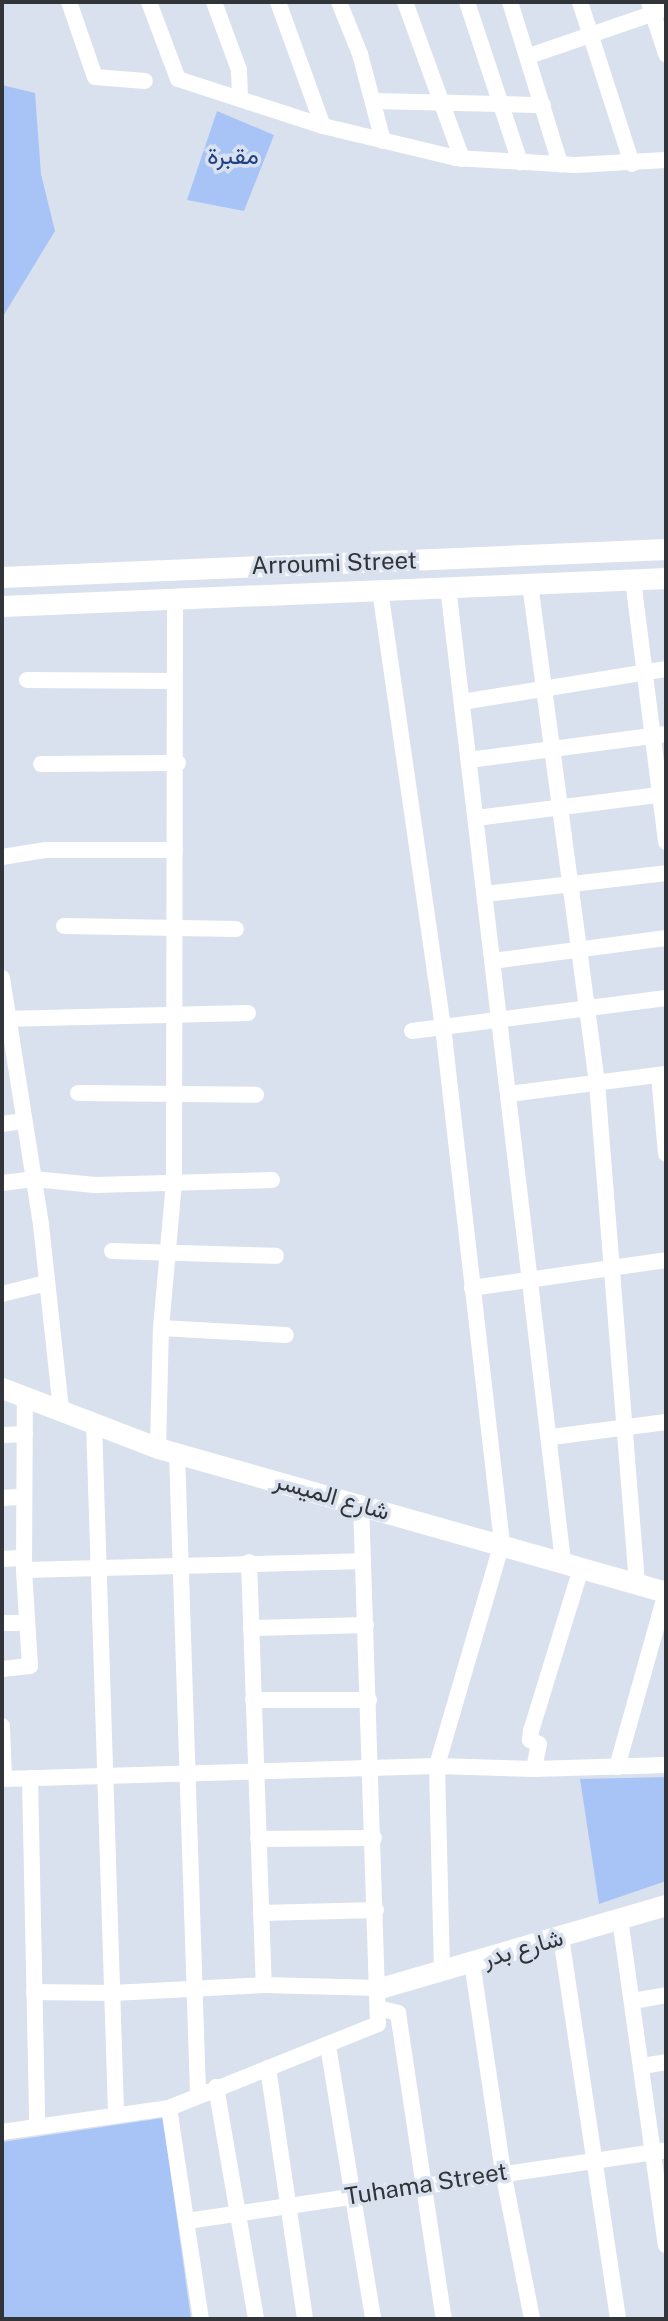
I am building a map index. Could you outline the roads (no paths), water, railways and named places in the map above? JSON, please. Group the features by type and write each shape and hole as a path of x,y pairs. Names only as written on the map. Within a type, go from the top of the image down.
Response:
{"main road":[{"name":"Arroumi Street","path":"2,576 666,549"},
{"name":"Arroumi Street","path":"2,606 666,578"},
{"name":"شارع الميسر","path":"2,1388 168,1450 666,1593"},
{"name":"شارع بدر","path":"379,1998 442,1971 666,1905"}],"street":[{"path":"69,2 95,77 145,82"},
{"path":"149,2 178,79 323,126 462,159 560,164 632,164 666,160"},
{"path":"214,2 239,70 240,98"},
{"path":"278,2 323,126"},
{"path":"340,2 374,101 383,141"},
{"path":"405,2 462,159"},
{"path":"467,2 520,162"},
{"path":"510,2 529,56 560,164"},
{"path":"580,2 632,164"},
{"path":"529,56 591,35 656,8 666,54"},
{"path":"374,101 543,105"},
{"path":"633,580 645,673 659,735 666,842"},
{"path":"530,584 597,1083 637,1583"},
{"path":"448,587 501,1020 528,1279 572,1565 531,1731 530,1740 539,1744 534,1769"},
{"path":"380,590 443,1027 502,1544 437,1766 442,1971"},
{"path":"175,598 174,681 178,763 175,850 174,1182 161,1328 168,1450 181,1563 198,2093"},
{"path":"462,702 666,669"},
{"path":"27,680 174,681"},
{"path":"469,760 659,735"},
{"path":"41,764 178,763"},
{"path":"476,818 663,795"},
{"path":"2,857 46,850 175,850"},
{"path":"485,894 666,873"},
{"path":"64,926 236,929"},
{"path":"493,961 666,937"},
{"path":"2,978 34,1179 61,1410"},
{"path":"412,1031 666,998"},
{"path":"7,1018 174,1012 248,1013"},
{"path":"509,1094 662,1074 666,1154"},
{"path":"78,1093 256,1095"},
{"path":"2,1124 24,1121"},
{"path":"2,1183 34,1179 94,1185 272,1180"},
{"path":"112,1251 169,1255 276,1256"},
{"path":"472,1288 612,1270 666,1260"},
{"path":"2,1293 46,1283"},
{"path":"161,1328 286,1335"},
{"path":"2,1669 30,1666 24,1564 25,1396"},
{"path":"552,1437 666,1422"},
{"path":"94,1423 103,1776 116,2113"},
{"path":"2,1435 25,1434"},
{"path":"2,1498 24,1497"},
{"path":"2,2132 116,2113 169,2108 198,2093 328,2046 378,2024 361,1504"},
{"path":"2,1559 24,1564 97,1566 363,1561"},
{"path":"249,1562 264,1985"},
{"path":"618,1767 666,1593"},
{"path":"2,1623 26,1623"},
{"path":"251,1628 366,1625"},
{"path":"253,1700 369,1700"},
{"path":"2,1726 3,1779 437,1766 534,1769 666,1765"},
{"path":"30,1778 37,2126"},
{"path":"258,1839 374,1838"},
{"path":"261,1913 376,1910"},
{"path":"620,1919 643,2066 661,2151 666,2245"},
{"path":"561,1937 618,2319"},
{"path":"472,1962 503,2172 532,2319"},
{"path":"34,1992 113,1993 264,1985 379,1998 398,2013 427,2183 444,2319"},
{"path":"633,2001 666,1995"},
{"path":"328,2046 373,2319"},
{"path":"643,2066 666,2062"},
{"path":"268,2068 305,2319"},
{"path":"216,2087 256,2319"},
{"path":"169,2108 201,2319"},
{"name":"Tuhama Street","path":"187,2221 594,2157 661,2151"}],"park label":[{"name":"مقبرة","path":"233,156"}]}
